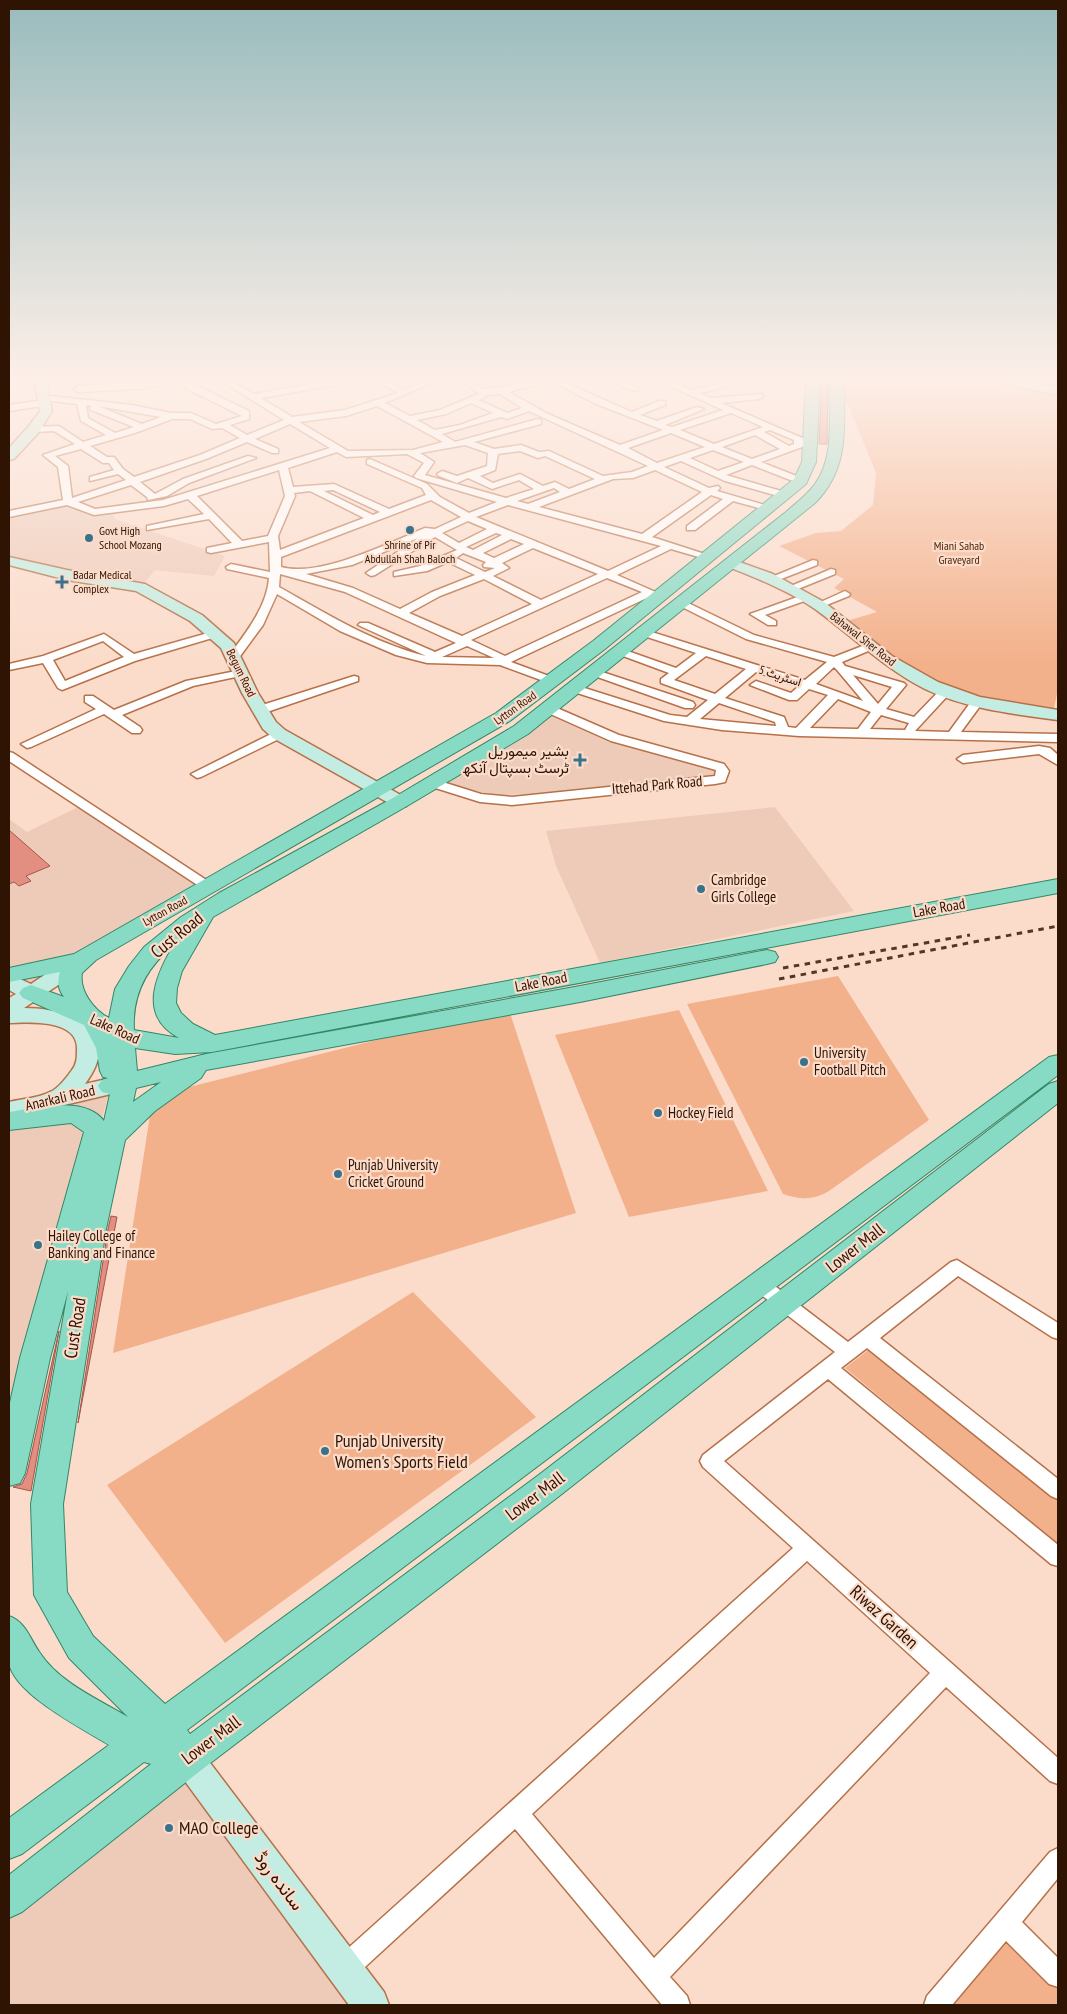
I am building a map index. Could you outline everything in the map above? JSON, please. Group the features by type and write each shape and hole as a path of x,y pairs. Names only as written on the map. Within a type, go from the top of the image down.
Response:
{"main road":[{"path":"799,490 805,475"},
{"name":"Lytton Road","path":"219,892 378,790 504,717 553,681 655,595 709,557 770,508 799,490 824,483 828,475"},
{"name":"Lytton Road","path":"111,942 219,892 400,802 521,730 575,690 618,651 731,563 799,490"},
{"name":"Lake Road","path":"32,993 93,1019 122,1035 156,1044 209,1053 1058,886"},
{"name":"Cust Road","path":"9,1473 35,1358 105,1134 118,1084 122,1035 121,1014 127,989 137,971 152,952 169,936 204,912 219,892"},
{"path":"118,1084 209,1053 580,994 1058,899"},
{"path":"204,912 178,960 165,988 163,1000 169,1018 179,1029 209,1053"},
{"name":"Cust Road","path":"111,942 81,960 71,969 68,983 77,1000 93,1019 109,1048 112,1067 118,1084"},
{"path":"9,975 81,960"},
{"path":"9,1122 72,1114 88,1118 105,1134 146,1105 209,1053"},
{"name":"Lower Mall","path":"9,1898 187,1758 547,1487 773,1294 1058,1063"},
{"name":"Lower Mall","path":"9,1840 150,1734 773,1294 1058,1090"},
{"name":"Cust Road","path":"105,1134 92,1229 47,1504 50,1595 81,1647 150,1734"},
{"path":"9,1632 28,1667 56,1694 150,1734 187,1758"}],"street":[{"path":"63,475 68,502"},
{"path":"93,479 107,475"},
{"path":"126,475 147,488 150,498 186,481 204,475"},
{"path":"68,502 94,512 128,508 191,496 256,475"},
{"path":"234,657 256,625 274,588 276,555 273,538 290,496 281,475"},
{"path":"399,475 424,486 442,505 460,511 469,518 655,595"},
{"path":"420,475 709,557"},
{"path":"447,475 457,480 471,476 492,486 520,477 541,489"},
{"path":"592,475 602,480"},
{"path":"529,507 612,476 633,475"},
{"path":"672,475 708,493 770,508"},
{"path":"721,475 728,478 799,490"},
{"path":"644,538 732,475"},
{"path":"728,478 740,475"},
{"path":"778,475 799,490"},
{"path":"10,512 68,502 149,476 180,498"},
{"path":"424,486 436,481"},
{"path":"370,573 414,544 504,500 555,484 568,492"},
{"path":"289,490 334,487 390,513"},
{"path":"128,508 122,495 147,488"},
{"path":"313,489 374,519"},
{"path":"191,496 239,544"},
{"path":"276,555 432,496"},
{"path":"690,528 731,498"},
{"path":"151,528 210,516"},
{"path":"465,550 495,529"},
{"path":"291,574 348,563 429,530 465,550 495,562"},
{"path":"398,574 423,568 465,550 510,535"},
{"path":"211,550 273,538"},
{"path":"414,544 480,573 541,604"},
{"path":"398,614 480,573 495,562 533,544"},
{"path":"364,625 435,656 541,604 670,546"},
{"path":"385,547 423,568"},
{"name":"Begum Road","path":"9,561 67,575 140,587 196,618 228,646 269,725 280,734 400,802"},
{"name":"Bahawal Sher Road","path":"731,563 772,579 796,594 819,605 835,616 869,647 914,677 945,692 976,702 1058,715"},
{"path":"772,579 813,563"},
{"path":"231,567 291,574 349,590 398,614 500,658 501,662"},
{"path":"772,623 756,614 796,594 831,572"},
{"path":"274,588 344,628 400,653 427,660 501,662 553,681"},
{"path":"819,605 845,594"},
{"path":"501,662 655,595"},
{"path":"680,602 750,637 900,685 860,733"},
{"name":"اسٹریٹ 5","path":"642,632 832,693 878,711 916,721"},
{"path":"46,659 62,686 132,658 155,653 215,634"},
{"path":"9,667 46,659 104,637 132,658"},
{"path":"756,685 794,696 807,685 869,647"},
{"path":"618,651 677,672"},
{"path":"704,652 665,681 780,720 783,731"},
{"path":"838,665 878,711"},
{"path":"690,721 754,668"},
{"path":"593,672 690,705"},
{"path":"26,744 109,711 190,683 241,673"},
{"path":"799,732 832,693 849,678"},
{"path":"260,710 354,679"},
{"path":"575,690 668,718 783,731 1058,738"},
{"path":"906,734 916,721 945,692"},
{"path":"90,699 136,730"},
{"path":"953,735 976,702"},
{"name":"Ittehad Park Road","path":"432,783 480,798 512,801 715,780 720,779 723,775 720,767 615,738 550,709"},
{"path":"197,774 280,734"},
{"path":"963,759 1039,750 1046,751 1058,761"},
{"path":"12,761 219,892"},
{"path":"9,1008 81,960"},
{"path":"9,981 32,993"},
{"path":"9,1016 35,1014 51,1016 73,1025 81,1032 86,1041 88,1058 76,1080 59,1098"},
{"name":"Anarkali Road","path":"9,1110 118,1084"},
{"path":"1055,1325 958,1267 829,1369 1058,1557"},
{"path":"773,1294 849,1353"},
{"path":"867,1338 1058,1490"},
{"name":"Riwaz Garden","path":"829,1369 710,1461 1058,1774"},
{"path":"344,1969 807,1548"},
{"path":"654,1976 946,1672"},
{"name":"ساندہ روڈ","path":"187,1758 371,2005"},
{"path":"516,1813 678,2005"},
{"path":"936,2005 1058,1860"},
{"path":"1005,1923 1058,1975"}],"shaded area":[{"name":"Govt High School Mozang","path":"67,505 91,515 113,513 115,519 225,556 214,576 155,570 145,582 75,572 9,557 9,517"},
{"name":"بشیر میموریل ٹرسٹ ہسپتال آنکھ","path":"551,713 607,740 718,771 715,776 544,794 498,795 461,788 445,780"},
{"path":"82,805 210,887 25,994 9,986 9,819 27,832"},
{"name":"Cambridge Girls College","path":"775,807 854,911 600,963 556,866 546,831"},
{"name":"Hailey College of Banking and Finance","path":"111,1086 35,1358 9,1473 9,1111"},
{"name":"MAO College","path":"187,1758 371,2005 9,2005 9,1899"}],"green space":[{"name":"Miani Sahab Graveyard","path":"876,475 1058,475 1058,689 1053,713 979,698 920,675 840,623 877,612 834,588 844,579 779,546 816,533 841,531 873,505"},
{"name":"University Football Pitch","path":"838,976 929,1120 829,1191 807,1198 795,1197 783,1194 687,1004"},
{"path":"508,1007 576,1213 113,1353 153,1096"},
{"name":"Hockey Field","path":"679,1010 768,1191 629,1217 555,1035"},
{"name":"Punjab University Women's Sports Field","path":"413,1292 536,1417 225,1643 107,1485"},
{"path":"871,1348 1058,1499 1058,1545 845,1368"},
{"path":"1005,1923 1058,1975 1058,2005 936,2005"}],"building":[{"path":"9,830 50,866 26,876 31,881 19,886 14,882 9,884"},
{"path":"111,1216 117,1217 78,1423 108,1229"},
{"path":"59,1331 31,1491 13,1487 22,1484 27,1473"}],"railway":[{"path":"779,979 1058,926"},
{"path":"783,968 970,935"}],"place":[{"name":"Shrine of Pir Abdullah Shah Baloch","path":"410,530"},
{"name":"Govt High School Mozang","path":"89,538"},
{"name":"Badar Medical Complex","path":"62,582"},
{"name":"بشیر میموریل ٹرسٹ ہسپتال آنکھ","path":"580,760"},
{"name":"Cambridge Girls College","path":"701,889"},
{"name":"University Football Pitch","path":"804,1062"},
{"name":"Hockey Field","path":"658,1113"},
{"name":"Punjab University Cricket Ground","path":"338,1174"},
{"name":"Hailey College of Banking and Finance","path":"38,1245"},
{"name":"Punjab University Women's Sports Field","path":"325,1451"},
{"name":"MAO College","path":"169,1828"}]}
